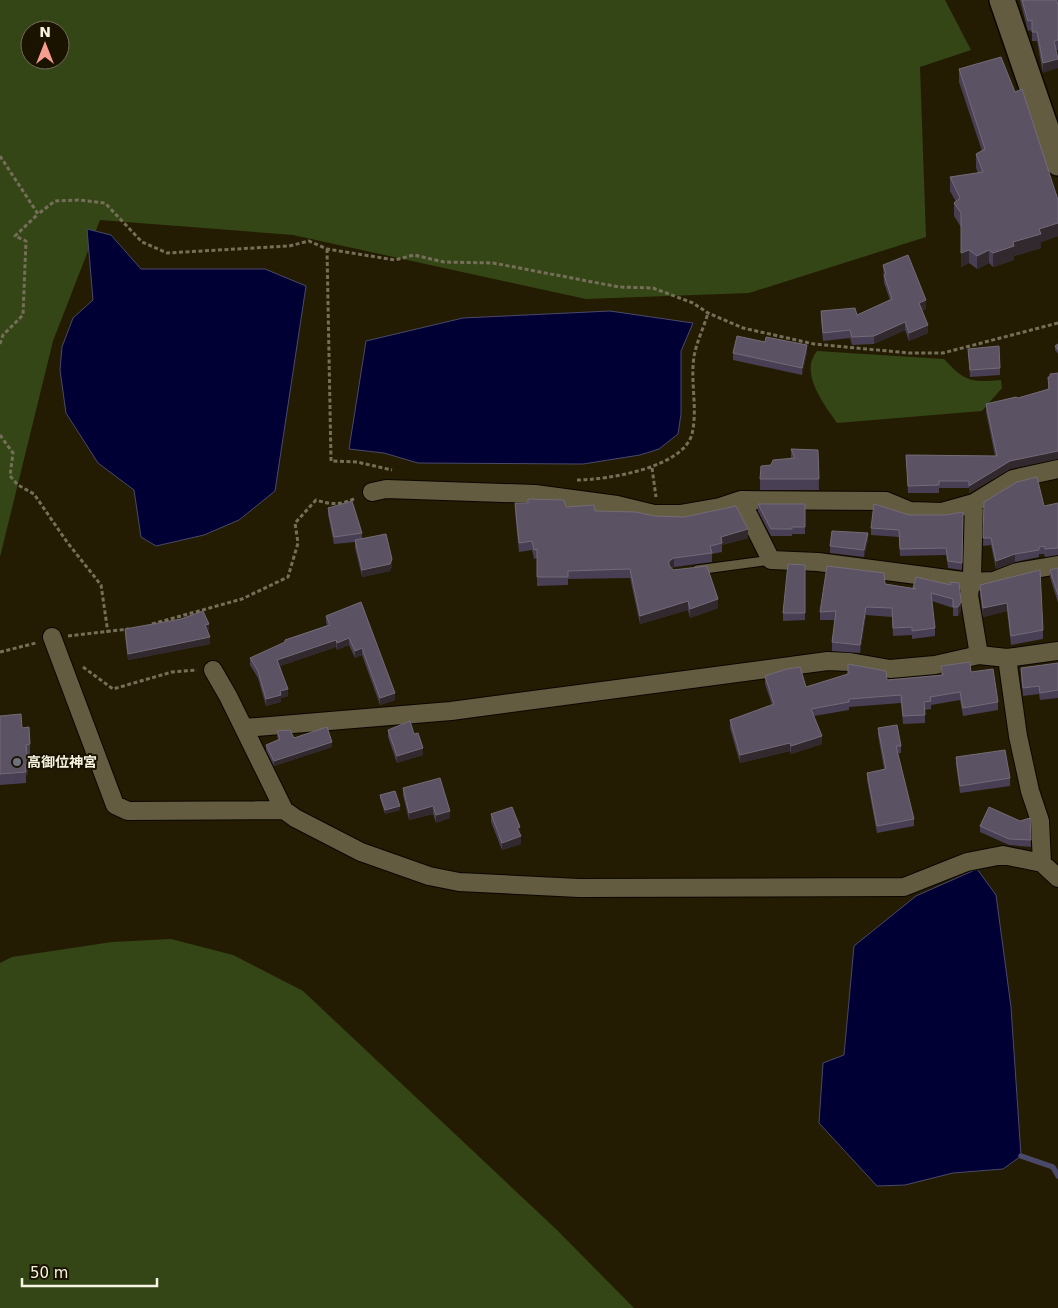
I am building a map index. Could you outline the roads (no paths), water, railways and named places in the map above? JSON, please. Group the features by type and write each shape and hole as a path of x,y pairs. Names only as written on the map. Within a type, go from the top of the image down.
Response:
{"main road":[{"path":"1002,0 1058,163"}],"street":[{"path":"372,492 386,489 535,494 617,505 654,514 680,514 720,507 741,500 886,501 910,511 942,512 974,503 1013,479 1058,469"},
{"path":"741,500 771,560 818,562 970,582 994,581 1017,572 1058,565"},
{"path":"974,503 969,595 979,655"},
{"path":"52,637 115,805 128,811 284,810"},
{"path":"244,728 451,712 828,662 850,662 890,669 935,665 979,655 1007,658 1058,651"},
{"path":"1007,658 1018,736 1030,790 1040,821 1042,863"},
{"path":"213,670 284,810 295,818 361,852 429,876 459,882 579,888 904,887 967,862 1003,855 1042,863 1058,878"}],"lane":[{"path":"684,572 771,560"}],"waterway":[{"path":"1021,1156 1053,1167 1058,1176"}],"place":[{"name":"高御位神宮","path":"17,762"}]}
